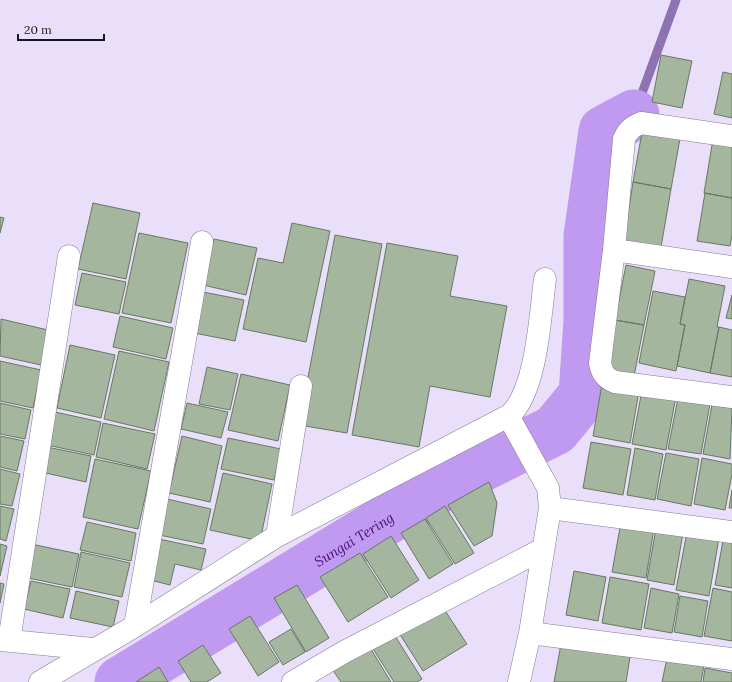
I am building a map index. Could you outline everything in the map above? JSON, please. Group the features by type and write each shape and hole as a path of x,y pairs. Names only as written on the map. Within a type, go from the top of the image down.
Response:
{"street":[{"path":"732,136 641,123 631,127 624,139 614,250 600,363 602,372 607,378 615,382 732,398"},
{"path":"135,626 202,242"},
{"path":"614,250 732,266"},
{"path":"69,256 4,641 93,649"},
{"path":"40,682 93,649 135,626 277,536 510,418 518,408 529,380 538,333 545,279"},
{"path":"277,536 301,386"},
{"path":"510,418 549,498 530,633 519,682"},
{"path":"549,498 732,532"},
{"path":"293,682 344,652 543,549"},
{"path":"530,633 732,659"}],"building":[{"path":"661,55 692,61 682,108 652,102"},
{"path":"723,72 732,74 732,118 714,114"},
{"path":"643,127 681,133 671,189 633,182"},
{"path":"713,139 732,142 732,198 704,193"},
{"path":"633,182 671,189 660,253 623,247"},
{"path":"705,193 732,198 732,235 730,246 697,241"},
{"path":"93,203 140,213 126,279 78,269"},
{"path":"0,217 4,218 0,233"},
{"path":"292,223 330,231 306,342 243,329 258,258 283,263"},
{"path":"139,233 188,243 171,323 122,313"},
{"path":"335,235 382,244 347,433 299,425"},
{"path":"214,239 257,248 246,295 203,285"},
{"path":"387,243 458,256 450,296 507,306 490,397 430,386 419,447 352,435"},
{"path":"626,265 655,271 644,325 615,320"},
{"path":"82,273 126,282 119,314 75,305"},
{"path":"689,279 725,286 710,373 677,366 685,325 680,324"},
{"path":"653,291 685,297 680,324 685,325 676,371 639,363"},
{"path":"203,292 244,300 235,341 194,333"},
{"path":"732,295 732,319 726,318"},
{"path":"120,316 173,328 166,359 113,347"},
{"path":"1,319 48,330 41,365 0,356"},
{"path":"615,320 644,325 634,376 605,370"},
{"path":"719,327 732,330 732,377 710,373"},
{"path":"70,345 115,355 101,418 57,408"},
{"path":"119,351 169,362 154,431 104,419"},
{"path":"0,361 41,370 33,408 0,401"},
{"path":"207,367 238,374 230,410 199,404"},
{"path":"241,374 290,385 278,441 228,430"},
{"path":"602,384 639,391 630,443 593,436"},
{"path":"642,390 676,396 666,450 632,444"},
{"path":"678,398 710,404 701,454 668,449"},
{"path":"0,403 31,410 25,439 0,434"},
{"path":"187,403 228,412 221,438 181,429"},
{"path":"712,405 732,408 730,459 703,454"},
{"path":"55,412 101,422 94,455 47,445"},
{"path":"103,423 155,434 147,469 96,457"},
{"path":"0,436 24,441 17,471 0,467"},
{"path":"182,436 222,446 210,502 169,493"},
{"path":"228,438 281,449 274,480 221,469"},
{"path":"591,442 631,449 623,495 583,488"},
{"path":"47,447 91,456 86,482 41,472"},
{"path":"635,448 663,454 655,500 627,495"},
{"path":"666,453 699,459 691,506 657,499"},
{"path":"702,458 732,464 732,474 725,510 694,504"},
{"path":"95,459 151,471 138,529 83,517"},
{"path":"0,469 20,474 12,506 0,504"},
{"path":"223,473 272,484 260,541 210,530"},
{"path":"489,482 497,503 492,536 474,546 448,505"},
{"path":"732,490 732,508 729,508"},
{"path":"167,499 211,509 203,544 159,535"},
{"path":"0,506 14,509 6,541 0,539"},
{"path":"445,506 474,553 455,564 426,518"},
{"path":"425,519 453,564 429,579 401,533"},
{"path":"87,522 136,533 131,561 80,550"},
{"path":"621,522 654,528 646,578 612,572"},
{"path":"656,528 683,533 674,585 647,580"},
{"path":"687,532 719,538 709,596 676,590"},
{"path":"724,535 732,537 732,588 715,585"},
{"path":"391,536 419,580 391,598 363,554"},
{"path":"159,539 206,549 201,570 175,564 170,585 150,580"},
{"path":"0,544 7,546 0,576"},
{"path":"31,544 79,554 72,587 23,577"},
{"path":"81,552 130,563 122,597 74,587"},
{"path":"360,553 388,597 348,622 320,577"},
{"path":"574,571 606,577 598,621 566,615"},
{"path":"610,577 649,584 641,630 602,623"},
{"path":"31,581 70,589 63,618 24,609"},
{"path":"0,583 4,584 0,603"},
{"path":"297,585 329,638 306,652 274,598"},
{"path":"651,588 679,594 672,633 644,628"},
{"path":"713,588 732,592 732,641 704,636"},
{"path":"76,591 119,601 113,627 70,618"},
{"path":"680,596 708,601 702,637 674,632"},
{"path":"442,606 467,644 423,671 399,633"},
{"path":"250,616 279,662 258,676 229,629"},
{"path":"291,629 305,652 283,665 269,642"},
{"path":"392,631 422,679 417,682 394,682 370,644"},
{"path":"561,644 630,657 626,682 554,682"},
{"path":"203,645 221,673 207,682 191,682 178,661"},
{"path":"369,646 391,682 341,682 332,669"},
{"path":"667,658 704,665 701,682 662,682"},
{"path":"159,667 168,682 136,682"},
{"path":"705,668 732,673 732,682 703,682"}],"waterway":[{"path":"634,115 676,0"},
{"name":"Sungai Tering","path":"120,682 442,486 555,430 584,395 589,321 589,236 604,131 634,115"}]}
